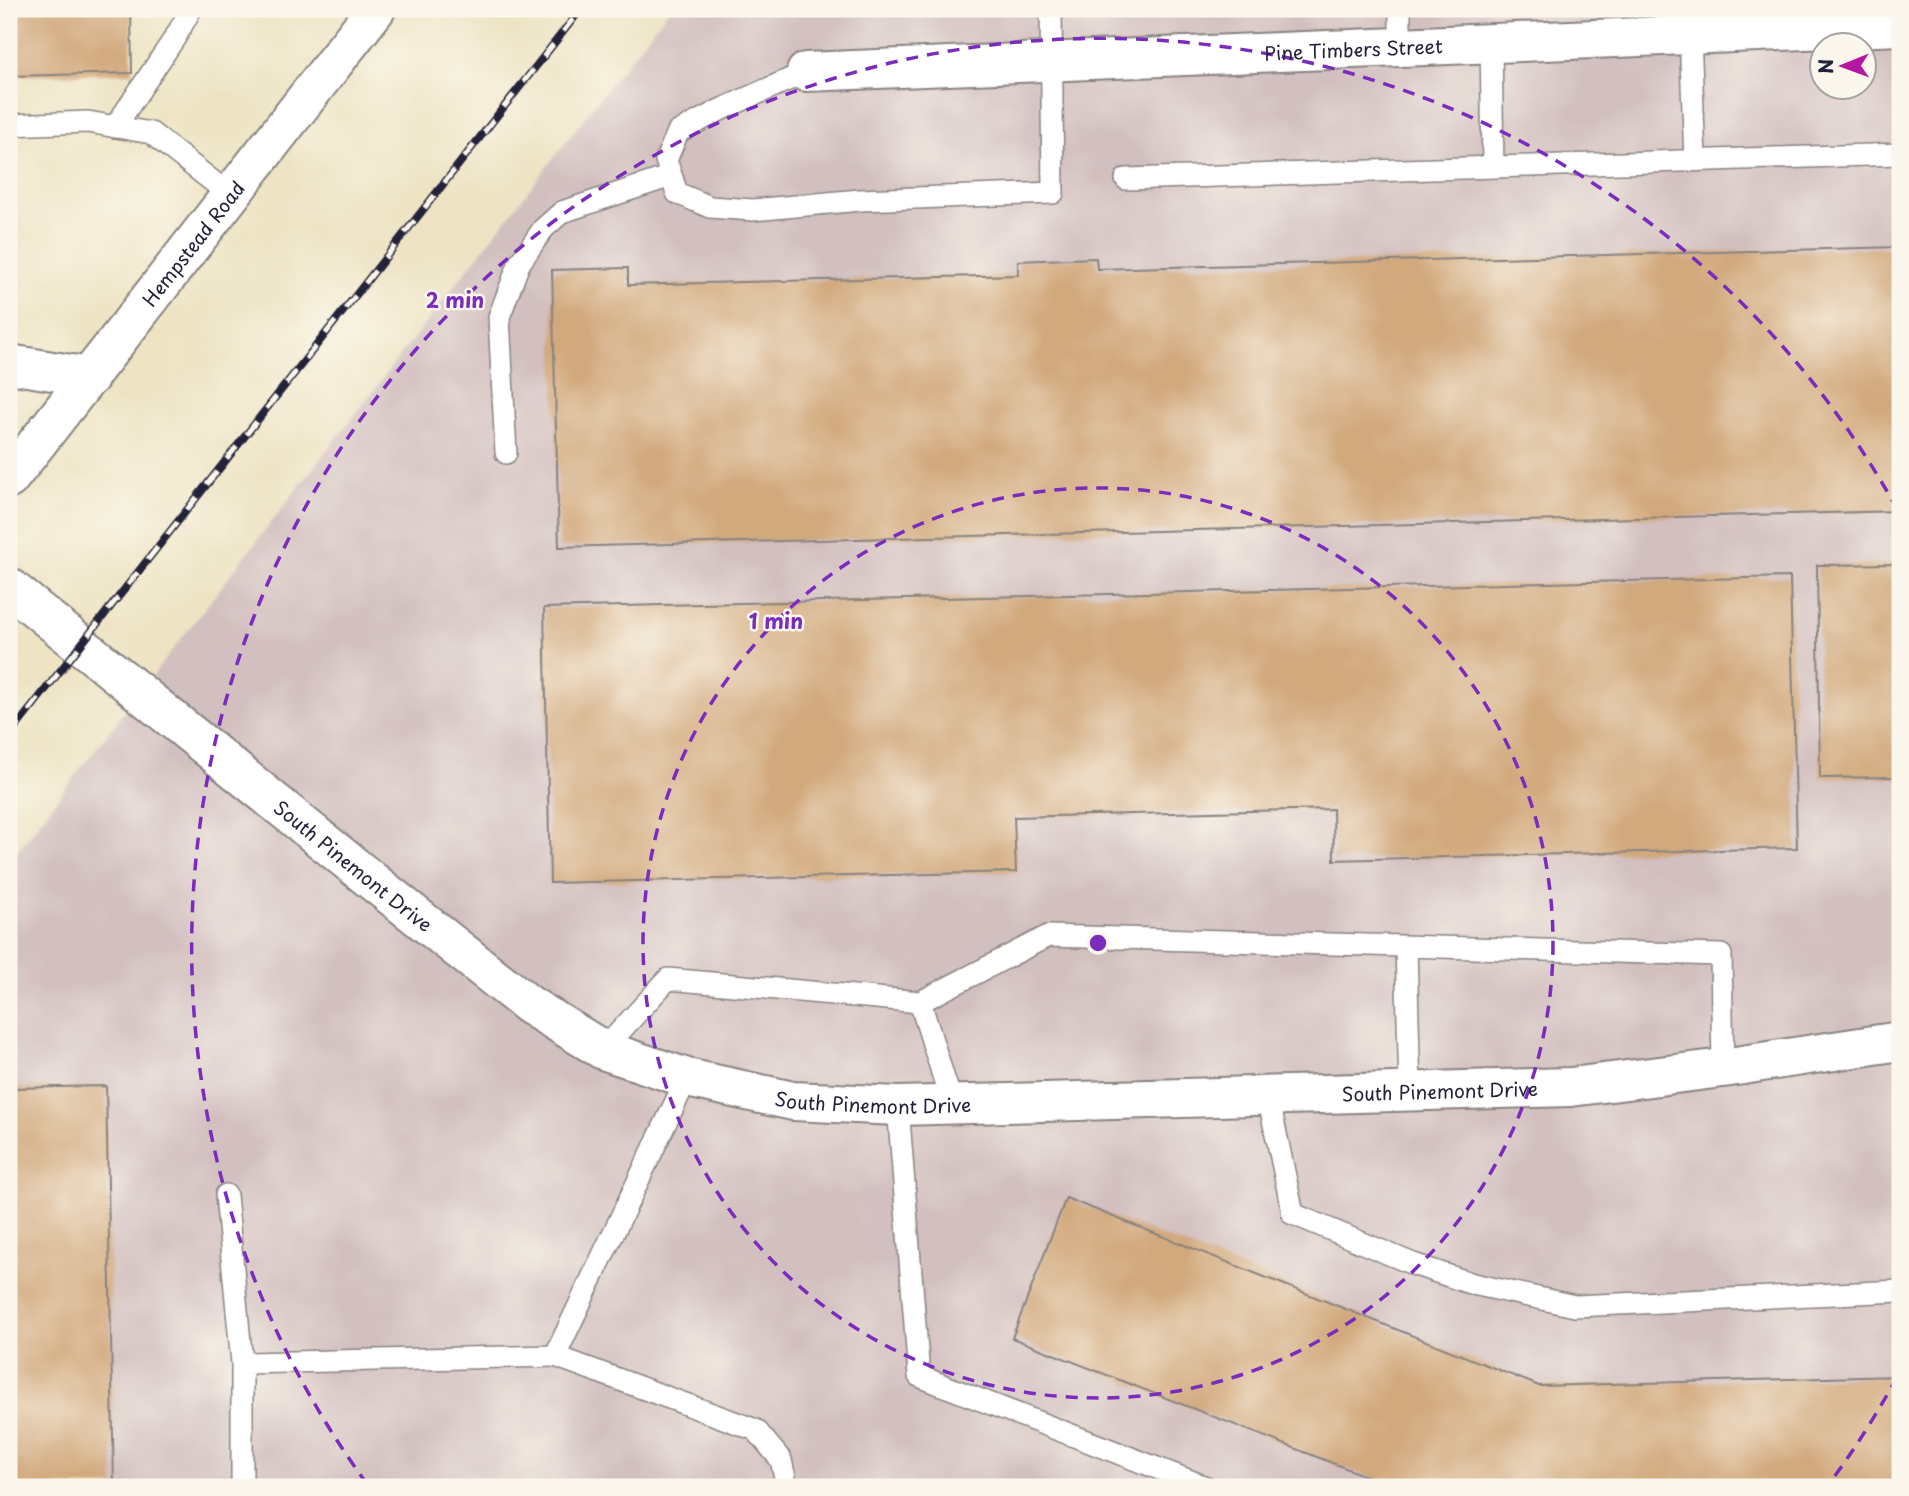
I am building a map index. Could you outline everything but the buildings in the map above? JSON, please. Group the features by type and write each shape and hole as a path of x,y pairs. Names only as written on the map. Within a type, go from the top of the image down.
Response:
{"street":[{"name":"Hempstead Road","path":"9,479 376,9"},
{"name":"Pine Timbers Street","path":"806,72 1690,35 1783,20 1900,26"},
{"path":"9,364 90,377"},
{"name":"South Pinemont Drive","path":"9,587 529,1005 603,1050 687,1078 793,1101 898,1106 1571,1087 1723,1068 1900,1041"}],"lane":[{"path":"115,127 191,9"},
{"path":"806,72 678,132 666,160 677,193 710,207 753,210 860,200 1053,193 1051,9"},
{"path":"1399,47 1400,9"},
{"path":"1690,35 1695,160"},
{"path":"1491,43 1493,167"},
{"path":"9,125 88,122 151,133 230,195"},
{"path":"1126,179 1900,153"},
{"path":"506,453 499,317 519,264 543,229 562,212 671,176"},
{"path":"603,1050 668,979 920,1002 1048,936 1721,955 1723,1068"},
{"path":"1406,947 1410,1091"},
{"path":"920,1002 952,1104"},
{"path":"555,1356 687,1078"},
{"path":"1268,1096 1293,1214 1413,1264 1473,1284 1575,1306 1900,1292"},
{"path":"898,1106 919,1376 1206,1487"},
{"path":"226,1195 242,1363 242,1487"},
{"path":"242,1363 555,1356 756,1430 781,1460 787,1487"}],"shaded area":[{"path":"669,9 1900,9 1900,1487 9,1487 9,861"}],"railway":[{"path":"9,736 581,9"}]}
